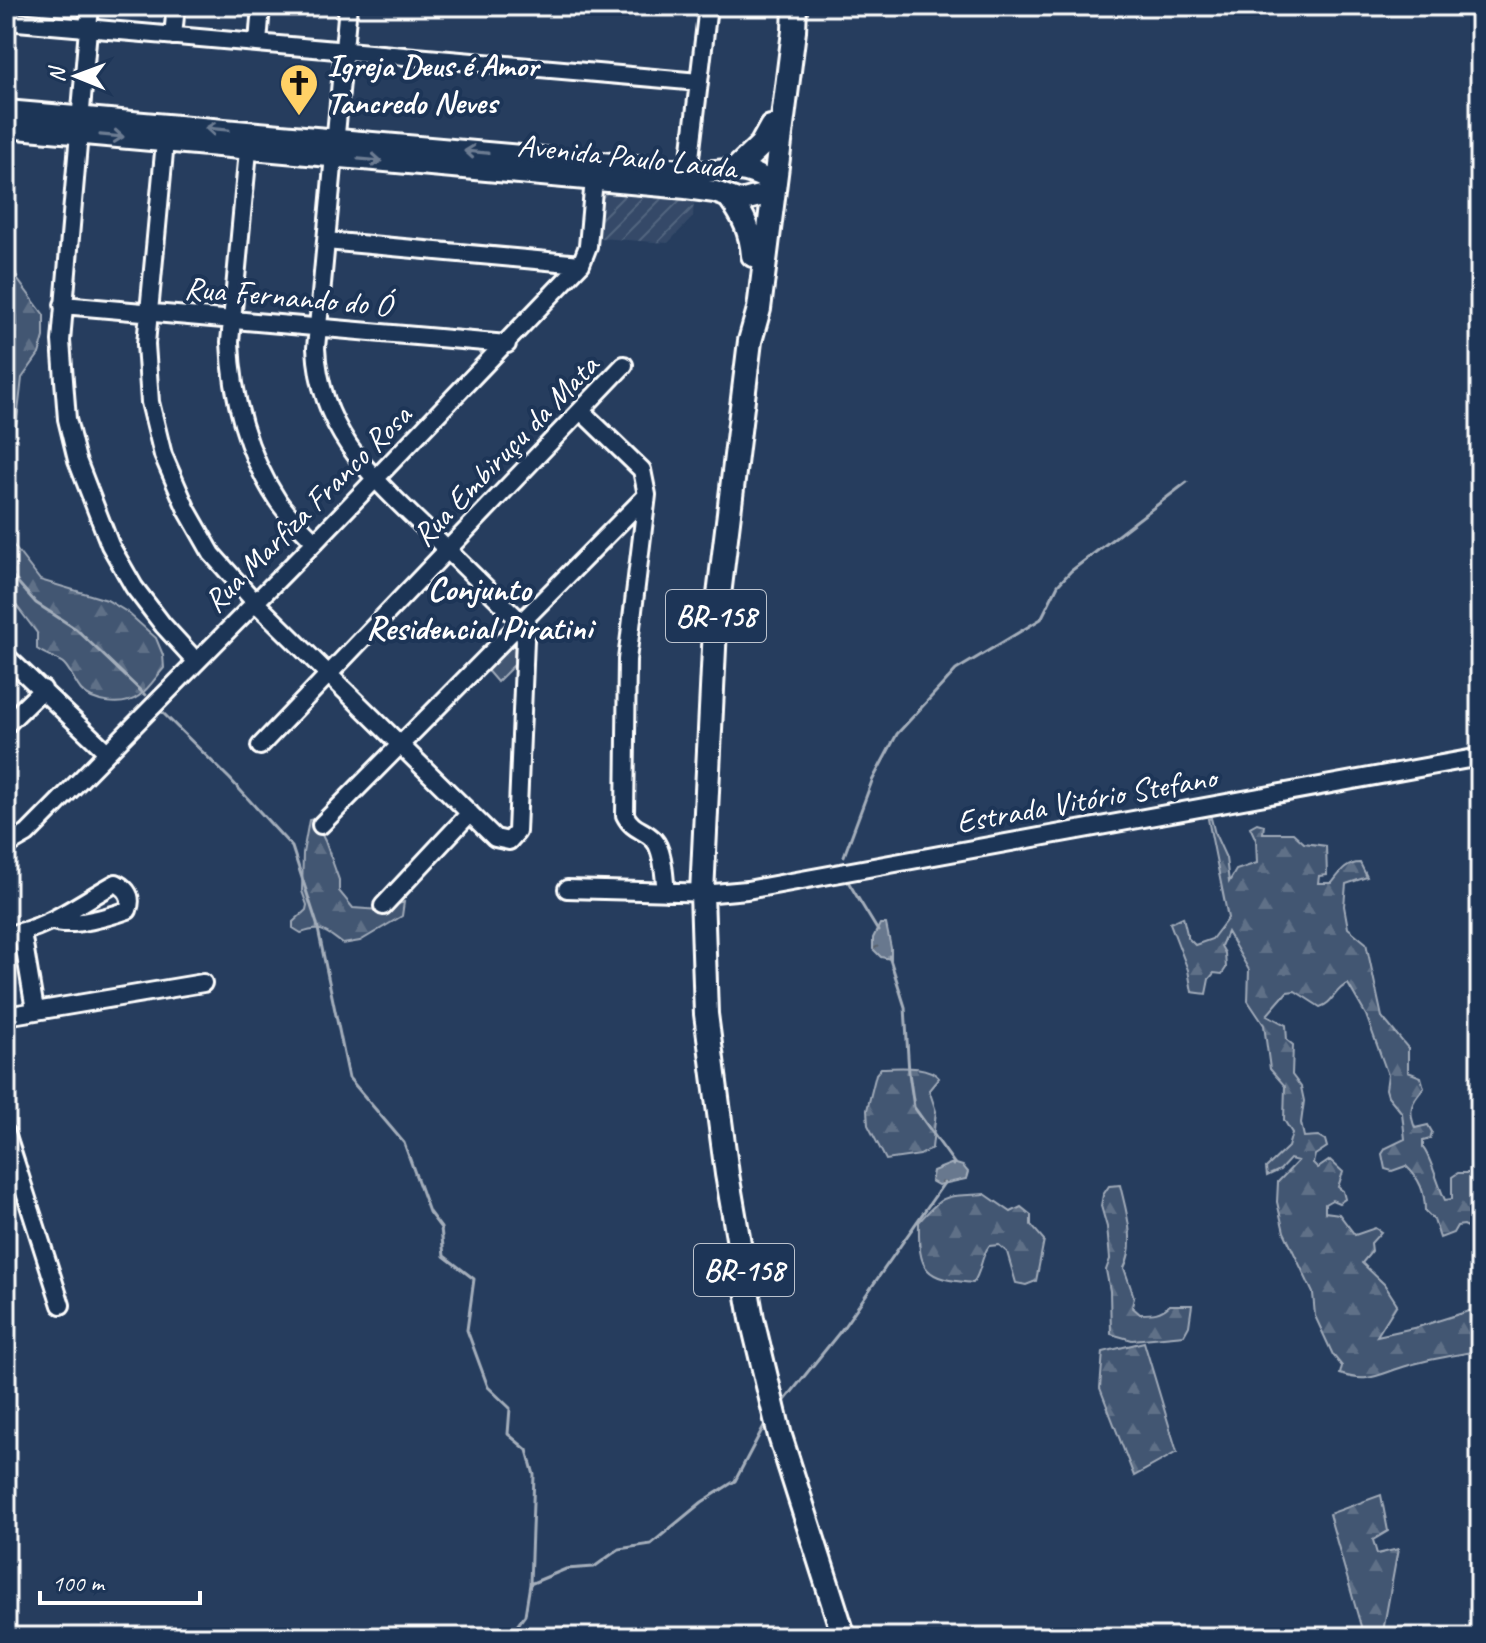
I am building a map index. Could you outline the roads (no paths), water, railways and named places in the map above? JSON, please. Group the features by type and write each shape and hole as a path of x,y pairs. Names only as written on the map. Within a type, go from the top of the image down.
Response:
{"highway":[{"name":"BR-158","path":"792,6 784,29 771,127 759,309 750,341 715,628 702,893 706,1014 716,1101 752,1319 780,1436 844,1637"},
{"name":"BR-158","path":"750,341 748,309 753,255 794,31 792,6"},
{"path":"737,168 761,145 771,127"},
{"path":"731,199 745,220 753,255"}],"main road":[{"name":"Avenida Paulo Lauda","path":"6,111 81,125 687,180 731,199 749,200 767,187 753,172 737,168 704,172 687,180"},
{"name":"Avenida Paulo Lauda","path":"6,127 81,125"}],"street":[{"path":"90,6 63,305 61,341 67,419 77,460 99,519 134,587 196,661"},
{"path":"173,36 176,6"},
{"path":"258,43 261,6"},
{"path":"166,133 146,344 150,402 163,455 187,510 212,554 254,601 495,838 509,841 517,832 525,640 521,622 375,480 346,444 332,417 317,367 318,327 348,6"},
{"path":"687,180 708,6"},
{"path":"6,21 699,82"},
{"path":"249,140 232,319 231,374 243,425 256,460 278,502 315,542"},
{"name":"Rua Marfiza Franco Rosa","path":"6,846 27,834 315,542 581,264 588,246 595,171"},
{"path":"326,241 581,264"},
{"name":"Rua Fernando do Ó","path":"63,305 507,344"},
{"name":"Rua Embiruçu da Mata","path":"260,746 624,365"},
{"path":"581,411 642,470 647,495 627,660 624,801 629,823 655,841 666,892"},
{"path":"321,825 647,495"},
{"path":"6,656 107,752"},
{"path":"6,725 43,689"},
{"name":"Estrada Vitório Stefano","path":"567,889 702,893 747,890 1480,757"},
{"path":"383,906 470,813"},
{"path":"35,1010 14,934 54,921"},
{"path":"6,1016 203,983"},
{"path":"6,1133 61,1305"}],"water":[{"path":"880,924 886,924 891,959 881,957 873,949 873,938"},
{"path":"953,1163 963,1166 968,1172 966,1179 938,1185 931,1181 933,1171"}],"waterway":[{"path":"6,279 17,322 6,391"},
{"path":"844,856 872,781 897,734 956,670 1041,619 1058,585 1071,571 1187,482"},
{"path":"6,569 36,603 76,629 145,695"},
{"path":"163,713 230,779 292,847 317,924 349,1078 404,1143 429,1212 441,1228 444,1256 474,1279 467,1330 488,1387 510,1408 508,1434 527,1450 534,1475 530,1584 525,1615 509,1637"},
{"path":"847,880 878,931"},
{"path":"889,956 905,1007 914,1107 953,1165"},
{"path":"782,1404 843,1328 944,1183"},
{"path":"530,1584 566,1569 594,1567 619,1549 651,1544 702,1502 735,1481 765,1424"}],"place":[{"name":"Igreja Deus é Amor Tancredo Neves","path":"299,117"}],"district":[{"name":"Conjunto Residencial Piratini","path":"479,608"}]}
